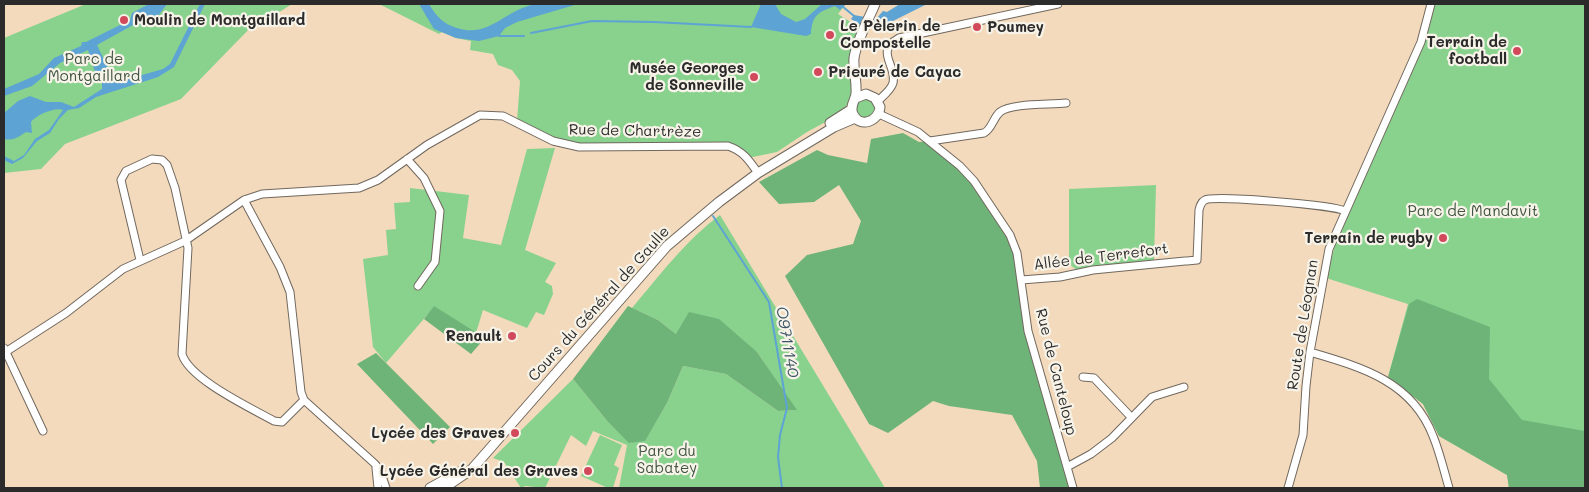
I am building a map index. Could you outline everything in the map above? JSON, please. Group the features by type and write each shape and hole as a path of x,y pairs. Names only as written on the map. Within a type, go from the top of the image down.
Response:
{"main road":[{"path":"857,82 866,94 878,101 878,114 874,120 866,122 853,113 857,82 854,58 875,5"},
{"path":"856,98 866,94"},
{"name":"Cours du Général de Gaulle","path":"444,488 464,475 479,461 688,223 757,170 853,113"},
{"name":"Cours du Général de Gaulle","path":"430,488 479,461"}],"street":[{"path":"878,101 890,89 892,83 893,74 887,58 887,52 893,41 899,38 1058,4"},
{"name":"Route de Léognan","path":"1288,488 1304,435 1306,386 1310,352 1326,260 1421,42 1431,4"},
{"path":"930,141 984,134 999,113 1009,108 1066,103"},
{"name":"Rue de Chartrèze","path":"4,351 66,313 107,280 140,260 185,241 244,200 262,194 360,188 378,180 407,159 473,118 492,114 517,121 553,141 579,147 728,146 738,150 747,157 757,170"},
{"name":"Rue de Canteloup","path":"878,114 918,132 968,174 1010,235 1017,253 1028,331 1073,488"},
{"path":"140,260 121,180 126,171 152,159 162,160 167,165 175,188 188,248 182,354 185,363 196,376 274,421 282,422 304,400"},
{"path":"407,159 424,178 440,211 435,262 418,286"},
{"name":"Allée de Terrefort","path":"1021,280 1060,277 1093,270 1197,260 1199,210 1201,204 1208,199 1250,200 1346,211"},
{"path":"244,200 280,267 290,292 301,392 304,400 374,463 380,470 386,488"},
{"path":"4,351 43,431"},
{"path":"1310,352 1375,373 1409,400 1433,436 1449,488"},
{"path":"1083,377 1094,378 1131,417"},
{"path":"1066,467 1100,448 1152,397 1184,387"},
{"path":"40,423 47,420"},
{"path":"374,463 378,488"}],"green space":[{"name":"Parc de Montgaillard","path":"86,4 292,4 254,24 181,99 65,144 41,169 4,173 4,38"},
{"path":"379,4 844,4 838,14 860,28 849,58 852,96 842,113 807,132 777,152 748,158 738,150 568,145 517,121 520,81 512,70 498,65 493,54 470,50 471,41 456,38 442,32 439,34"},
{"name":"Parc de Mandavit","path":"1435,4 1585,4 1585,488 1509,488 1507,475 1439,436 1423,404 1388,377 1408,304 1326,278 1337,238 1428,32"},
{"path":"863,98 870,99 876,107 872,117 862,119 856,112 857,102"},
{"path":"903,133 919,142 930,141 960,166 1010,235 1028,331 1073,488 1040,488 1037,461 1012,415 949,406 933,401 888,433 869,424 785,276 807,255 853,244 861,221 839,185 814,202 779,204 759,182 817,150 828,155 867,163 871,139"},
{"path":"555,148 525,250 556,263 545,282 552,286 553,294 544,315 536,312 527,328 483,310 476,333 434,307 386,363 373,347 363,259 388,255 386,230 396,229 394,203 410,202 410,188 469,195 463,238 501,245 527,149"},
{"path":"1156,185 1154,260 1094,266 1077,270 1069,264 1069,189"},
{"name":"Parc du Sabatey","path":"720,215 885,488 619,488 627,445 593,431 586,446 571,435 545,488 525,486 521,488 504,462 493,458 573,379 608,422 630,443 648,435 667,403 683,366 726,374 778,411 796,410 757,352 676,334 658,320 632,308 684,247"},
{"path":"1417,299 1490,327 1489,379 1522,420 1585,431 1585,488 1509,488 1507,475 1439,436 1423,404 1388,377 1409,304"},
{"path":"434,306 485,338 471,354 424,319"},
{"path":"628,306 658,320 676,334 689,312 719,319 757,352 797,410 778,411 726,374 683,366 667,403 645,441 629,443 608,422 573,379"},
{"path":"376,353 450,427 433,444 357,364"},
{"path":"600,435 622,445 614,465 619,468 613,488 608,488 581,476"}],"water":[{"path":"548,3 578,4 517,22 505,28 499,36 479,41 456,38 434,29 419,4 429,4 437,16 452,26 468,30 478,30 531,5"},
{"path":"149,4 167,4 158,16 135,27 133,25 97,45 113,78 118,82 163,69 170,64 200,4 205,4 174,67 158,77 96,97 79,108 68,110 59,119 50,133 37,141 23,158 12,164 4,160 4,156 14,161 24,155 35,139 49,130 63,110 46,112 37,117 31,122 32,133 26,132 13,139 4,139 4,113 18,101 30,96 46,102 61,102 74,107 102,89 102,82 96,75 88,50 60,63 32,86 4,96 4,89 39,74 54,58 81,46 82,42 86,42 130,20 132,13"},
{"path":"761,4 775,4 781,14 796,22 805,19 822,4 845,5 840,10 835,6 820,12 813,22 811,34 806,36 751,27"},
{"path":"900,4 927,4 879,28 860,25 851,19 854,15 876,19 883,11 887,12"}],"waterway":[{"path":"842,6 854,16"},
{"path":"531,33 592,21 751,27"},
{"path":"499,36 524,36"},
{"name":"O9711140","path":"713,216 769,302 787,408 780,435 778,457 782,488"}],"place":[{"name":"Moulin de Montgaillard","path":"124,20"},
{"name":"Poumey","path":"977,27"},
{"name":"Le Pèlerin de Compostelle","path":"830,35"},
{"name":"Terrain de football","path":"1517,51"},
{"name":"Prieuré de Cayac","path":"818,72"},
{"name":"Musée Georges de Sonneville","path":"754,77"},
{"name":"Terrain de rugby","path":"1443,238"},
{"name":"Renault","path":"512,336"},
{"name":"Lycée des Graves","path":"515,433"},
{"name":"Lycée Général des Graves","path":"588,471"}]}
